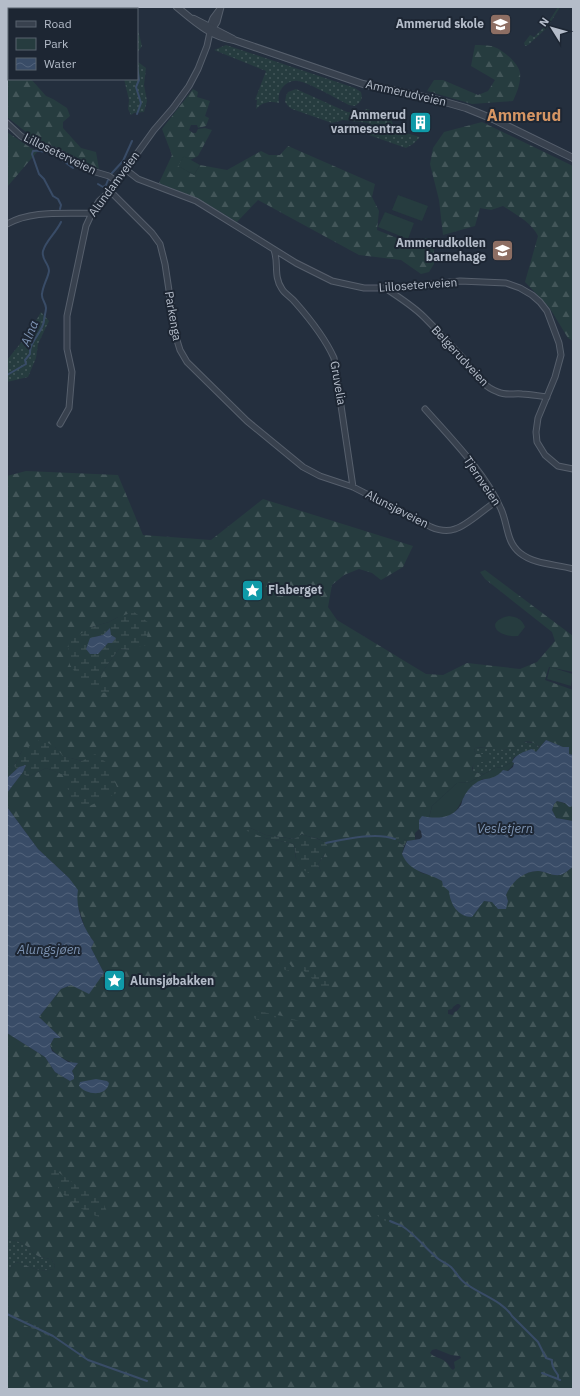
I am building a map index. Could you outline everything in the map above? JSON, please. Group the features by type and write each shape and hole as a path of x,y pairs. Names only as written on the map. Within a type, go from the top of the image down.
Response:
{"street":[{"name":"Ammerudveien","path":"177,7 193,19 234,40 363,84 438,100 466,108 493,119 573,158"},
{"name":"Alundamveien","path":"60,424 69,408 71,388 72,372 67,349 67,316 86,226 99,201 110,191 116,180 189,86 198,69 211,29 218,20 220,9"},
{"name":"Lilloseterveien","path":"7,123 21,136 33,143 58,152 92,171 109,176 116,180"},
{"name":"Lilloseterveien","path":"125,170 138,179 196,201 274,250 332,282 364,288 394,288 460,282 482,282 513,285 532,295 540,302 547,312 560,343 561,355 555,377 538,418 536,432 537,442 545,455 558,466 573,468"},
{"name":"Parkenga","path":"110,191 152,233 160,244 165,264 176,337 180,350 187,362 247,421 294,461"},
{"path":"7,224 30,215 92,213"},
{"name":"Gruvelia","path":"274,250 276,259 276,275 282,289 308,318 331,351 334,358 354,487"},
{"name":"Belgerudveien","path":"384,288 416,309 487,387 499,393 525,394 546,397"},
{"name":"Tjernveien","path":"425,409 452,439 488,486 506,521 509,538 521,554 542,562 573,570"},
{"name":"Alunsjøveien","path":"294,461 315,474 354,487 431,527 447,531 459,528 496,501"}],"green space":[{"path":"558,7 560,7 547,28 525,46 524,43 530,35 534,37 547,24"},
{"path":"138,30 142,46 138,52"},
{"path":"226,45 355,88 361,92 361,100 355,106 349,105 303,82 291,81 284,86 279,93 279,103 266,103 256,109 257,100 255,100 266,71 214,50"},
{"path":"475,45 495,47 509,56 519,69 520,80 513,101 472,104 427,91 434,80 443,80 478,95 488,91 495,80 471,66"},
{"path":"7,57 8,80 32,80 46,96 67,108 70,116 63,122 63,128 81,148 96,152 99,169 31,136 7,117"},
{"path":"138,62 146,68 144,85 147,101 144,112 134,113 131,115 128,109 129,100 124,80 138,80"},
{"path":"193,89 198,92 197,97 210,101 205,116 209,118 206,126 198,128 197,125 191,125 189,130 196,133 198,129 205,128 212,130 198,156 190,160 184,157 179,166 194,175 200,165 227,170 261,151 269,155 280,155 288,146 375,184 372,197 379,211 377,230 409,243 418,239 430,238 434,249 434,264 429,272 421,274 401,260 359,255 258,200 237,222 199,199 159,183 172,155 162,129"},
{"path":"296,89 347,112 358,113 367,109 389,116 396,130 420,137 406,148 366,134 369,123 343,120 332,123 292,109 285,102 286,96 288,92"},
{"path":"482,122 573,166 573,341 568,338 549,307 525,282 538,236 527,223 503,206 491,210 480,208 475,226 443,235 439,200 430,164 433,148 444,132"},
{"path":"7,132 37,152 7,187"},
{"path":"184,156 200,165 194,175 178,166"},
{"path":"398,195 428,206 422,221 392,210"},
{"path":"385,212 414,223 408,239 378,227"},
{"path":"41,312 49,321 38,344 36,358 28,377 7,382 7,360 28,334"},
{"path":"26,471 118,475 143,535 211,540 263,499 413,546 403,567 381,580 372,573 359,569 344,575 332,585 328,607 337,620 426,674 443,675 467,663 520,669 537,662 555,641 552,632 485,579 480,572 485,570 573,636 573,672 549,667 545,680 573,690 573,755 569,754 569,747 563,747 546,740 540,747 534,743 525,742 520,743 513,748 504,750 486,747 475,748 474,751 476,754 492,755 490,760 487,762 475,762 472,768 473,772 484,774 470,782 457,783 432,806 429,818 419,820 419,829 415,833 415,840 407,841 404,839 398,842 404,846 402,854 421,873 434,876 442,881 477,911 481,903 484,901 508,901 506,895 508,890 515,881 528,872 539,871 560,875 564,874 573,867 573,1389 7,1389 7,1272 16,1262 35,1269 43,1270 54,1269 55,1265 51,1259 34,1254 28,1247 20,1242 7,1239 7,1033 45,1057 55,1072 70,1081 74,1076 72,1071 77,1065 54,1052 50,1045 54,1038 61,1038 39,1017 61,989 71,985 82,990 104,973 91,948 94,942 86,931 69,878 38,849 7,807 7,793 22,773 28,777 46,768 65,775 70,797 82,761 62,756 55,747 22,751 14,766 17,769 7,778 7,476","holes":["118,617 129,650 119,649 100,675 92,627 109,622","248,827 266,835 295,839 302,834 323,841 326,843 324,856 318,864 321,872 296,859 294,844 265,838","457,1004 461,1006 454,1012 453,1015 448,1014 448,1010 452,1009","436,1349 451,1355 460,1356 461,1358 454,1362 455,1368 453,1370 444,1360 433,1356 430,1353 432,1350"]},
{"path":"134,612 149,623 146,645 129,650 119,649 100,675 114,692 99,693 83,684 70,665 68,641 92,627 109,622 118,617","holes":["111,635 116,638 108,643 98,654 90,638"]},
{"path":"509,616 519,619 524,624 525,627 518,636 510,636 499,632 496,629 495,625 501,618"},
{"path":"550,667 573,674 571,686 547,679"},
{"path":"41,739 55,747 63,756 82,761 95,754 107,763 119,792 87,807 70,797 64,775 46,768 28,777 22,773 26,765 17,769 14,766 22,751"},
{"path":"522,742 535,743 540,748 536,752 514,757 512,762 484,774 473,772 473,765 479,759 488,754 476,754 474,751 475,748 489,747 506,750"},
{"path":"512,762 514,763 513,766 503,773 489,779 483,779 468,791 454,813 440,818 429,818 432,806 457,783 470,782 495,768 503,767"},
{"path":"557,801 573,806 573,821 556,818 552,810"},
{"path":"248,827 266,835 294,839 302,834 325,842 327,849 318,864 321,872 320,877 308,873 301,868 297,861 294,844 265,838 247,831 246,828"},
{"path":"396,837 403,837 407,841 404,846 395,839"},
{"path":"281,958 287,960 292,967 290,971 281,967 278,961"},
{"path":"304,966 330,984 328,991 324,990 304,971"},
{"path":"257,1011 299,1021 267,1016 262,1020 257,1020 254,1017 254,1013"},
{"path":"54,1169 80,1188 101,1200 109,1214 109,1218 98,1217 79,1207 68,1199 58,1188 51,1174"},
{"path":"393,1208 388,1213 390,1217 389,1222 382,1220 377,1215 378,1212 386,1212"},
{"path":"7,1239 20,1242 40,1257 51,1259 55,1265 54,1269 39,1270 16,1262 7,1272"},
{"path":"26,1321 53,1333 53,1336 51,1337 24,1325"}],"water":[{"path":"110,628 111,635 116,638 112,643 108,643 98,654 90,654 86,649 90,638 103,635"},
{"name":"Vesletjern","path":"546,740 563,747 569,747 569,754 573,755 573,806 569,807 565,803 557,801 552,810 556,818 573,821 573,867 564,874 560,875 539,871 529,872 515,881 508,890 506,895 508,901 506,909 498,909 492,902 484,901 472,917 463,915 453,905 449,891 443,886 442,881 414,869 405,860 402,854 407,841 420,839 422,837 419,829 419,820 422,816 438,818 453,813 461,805 466,793 474,784 479,781 492,778 503,770 508,771 513,767 514,763 512,762 518,755 532,749 536,752"},
{"path":"26,765 23,772 7,793 7,778 19,767"},
{"name":"Alungsjøen","path":"7,807 38,849 69,878 78,890 77,897 83,924 94,942 91,948 104,973 89,994 71,985 61,989 39,1017 61,1038 54,1038 50,1045 52,1051 68,1062 78,1063 72,1071 74,1079 70,1081 55,1072 45,1057 7,1033"},
{"path":"96,1079 107,1081 109,1083 104,1091 91,1093 79,1086 80,1082"}],"waterway":[{"name":"Alna","path":"137,114 141,103 136,87 139,80 138,72"},
{"name":"Alna","path":"112,173 123,161 132,141"},
{"name":"Alna","path":"60,209 61,205 58,199 53,196 44,179 39,174 32,154 33,151 49,153 73,168"},
{"name":"Alna","path":"98,184 103,187 106,185 108,180"},
{"name":"Alna","path":"7,375 26,364 25,360 30,354 31,345 43,325 46,308 42,294 49,271 43,257 43,251 46,243 61,222"},
{"path":"326,843 370,836 395,839"},
{"path":"390,1221 402,1226 411,1233 432,1253 451,1267 461,1280 503,1306 538,1342 546,1358 552,1360 553,1366 558,1375 558,1379 560,1380"},
{"path":"7,1314 53,1336 88,1360 147,1381"},
{"path":"542,1373 558,1379"}],"place":[{"name":"Ammerud skole","path":"500,24"},
{"name":"Ammerud varmesentral","path":"421,122"},
{"name":"Ammerudkollen barnehage","path":"502,250"},
{"name":"Flaberget","path":"253,590"},
{"name":"Alunsjøbakken","path":"115,981"}],"district":[{"name":"Ammerud","path":"524,115"}]}
